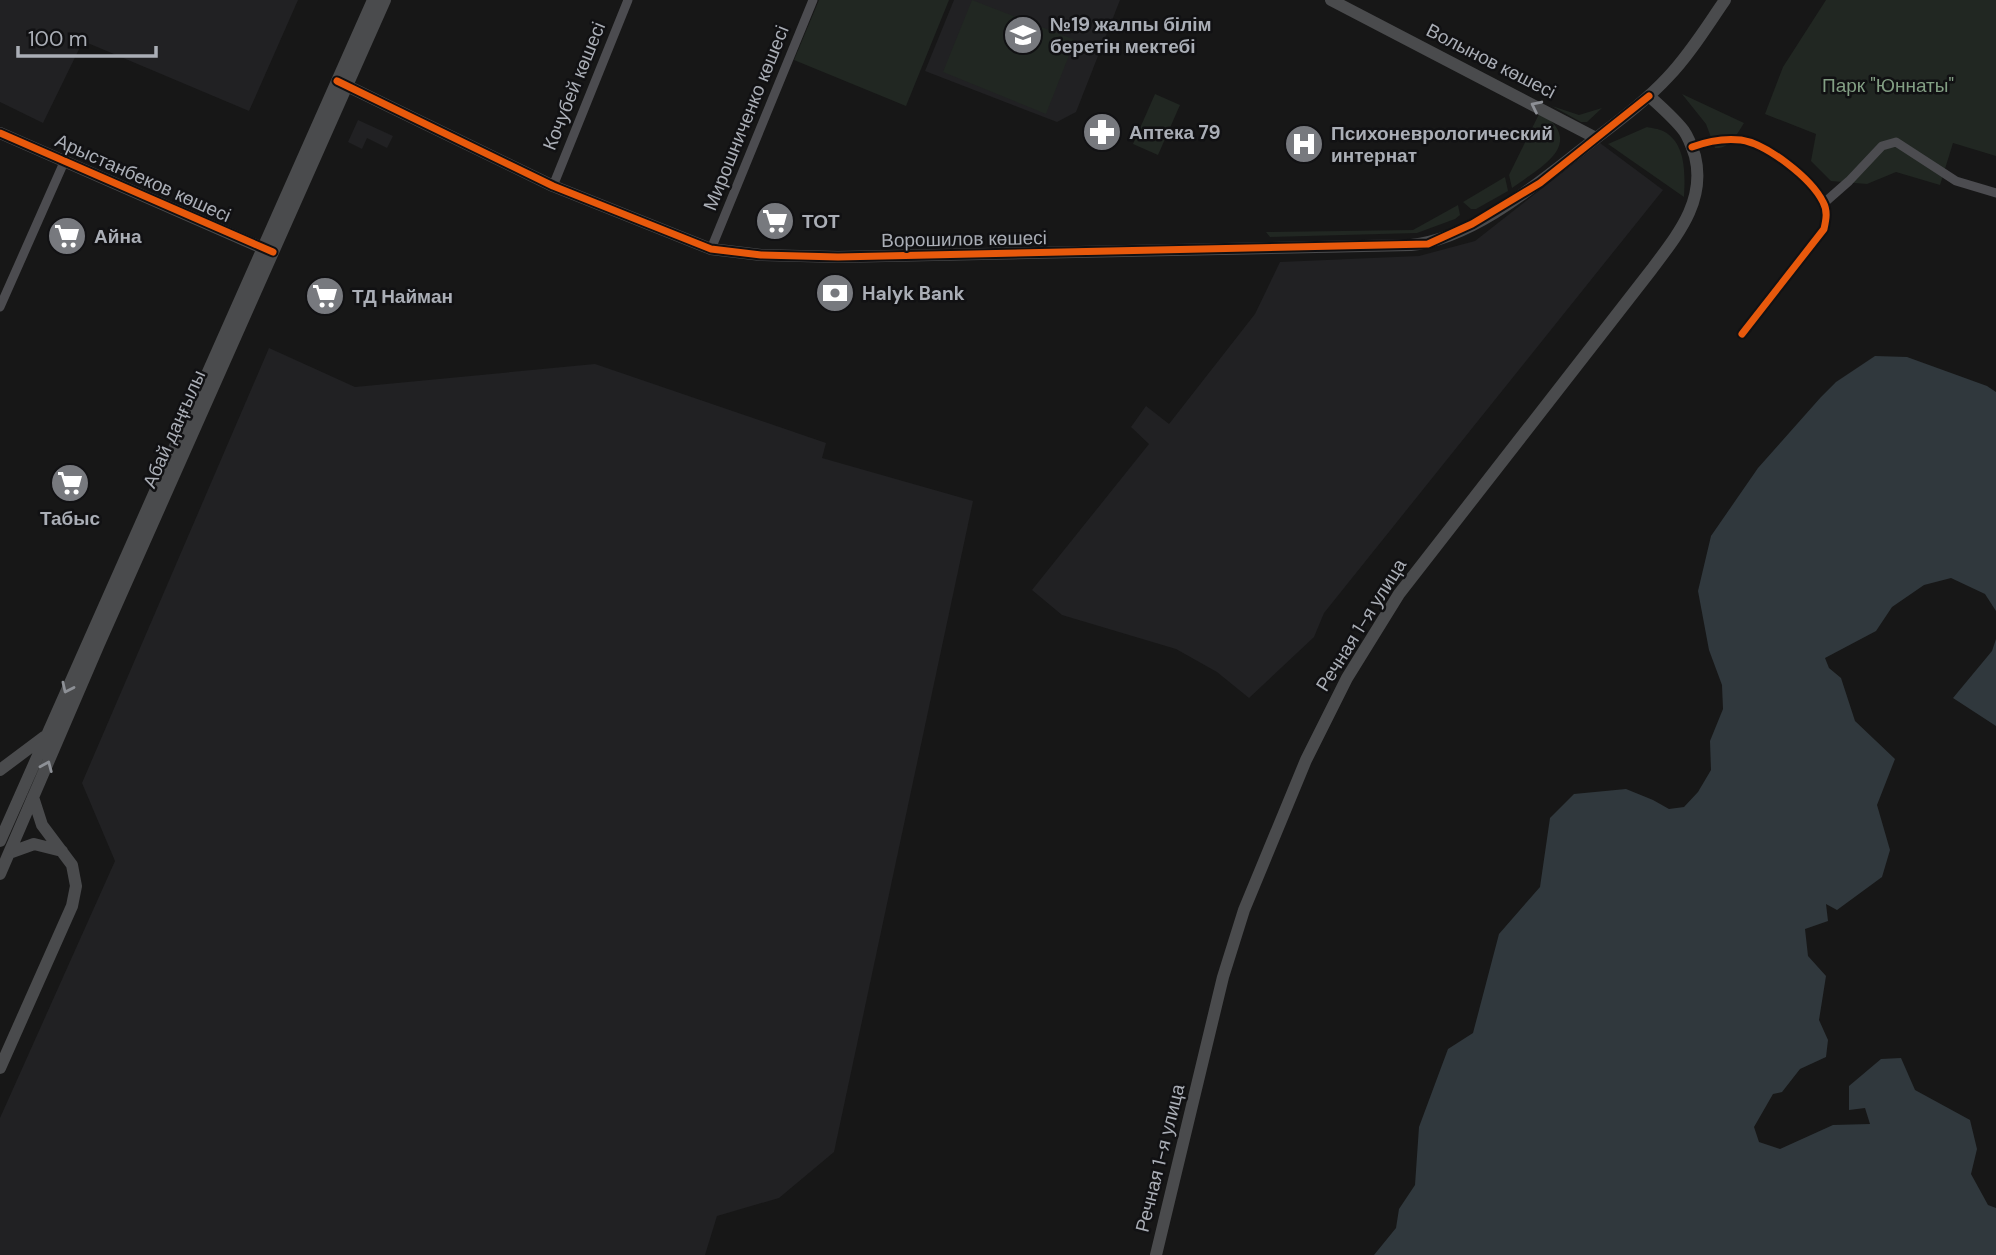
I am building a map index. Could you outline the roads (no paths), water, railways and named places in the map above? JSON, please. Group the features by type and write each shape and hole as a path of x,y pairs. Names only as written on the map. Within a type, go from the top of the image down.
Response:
{"main road":[{"name":"Абай даңғылы","path":"0,874 342,83 373,0"},
{"name":"Абай даңғылы","path":"342,83 385,0"},
{"name":"Волынов көшесі","path":"1331,0 1596,138"},
{"name":"Ворошилов көшесі","path":"342,83 553,186 711,249 761,255 838,257 1428,244 1472,225 1509,204 1540,183 1649,96 1670,76 1725,0"},
{"name":"Речная 1-я улица","path":"1156,1255 1227,965 1244,910 1306,760 1347,678 1399,594 1681,230 1693,208 1698,168 1692,147 1686,133 1649,96"},
{"name":"Арыстанбеков көшесі","path":"0,133 268,250"},
{"name":"Абай даңғылы","path":"0,841 268,250"},
{"path":"0,770 45,737"},
{"path":"0,1068 72,906 76,886 72,866 42,825 33,797"},
{"path":"9,853 34,844 62,851"}],"street":[{"name":"Кочубей көшесі","path":"553,186 628,0"},
{"name":"Мирошниченко көшесі","path":"711,249 813,0"},
{"path":"1692,147 1708,141 1744,141 1770,152 1790,166 1824,203 1827,217 1824,229 1742,334"},
{"path":"1824,203 1882,146 1896,142 1956,181 1996,193"},
{"path":"0,307 65,160"}],"place":[{"name":"№19 жалпы білім беретін мектебі","path":"1023,35"},
{"name":"Аптека 79","path":"1102,132"},
{"name":"Психоневрологический интернат","path":"1304,144"},
{"name":"ТОТ","path":"775,221"},
{"name":"Айна","path":"67,236"},
{"name":"Halyk Bank","path":"835,293"},
{"name":"ТД Найман","path":"325,296"},
{"name":"Табыс","path":"70,483"}],"park label":[{"name":"Парк \"Юннаты\"","path":"1888,85"}]}
